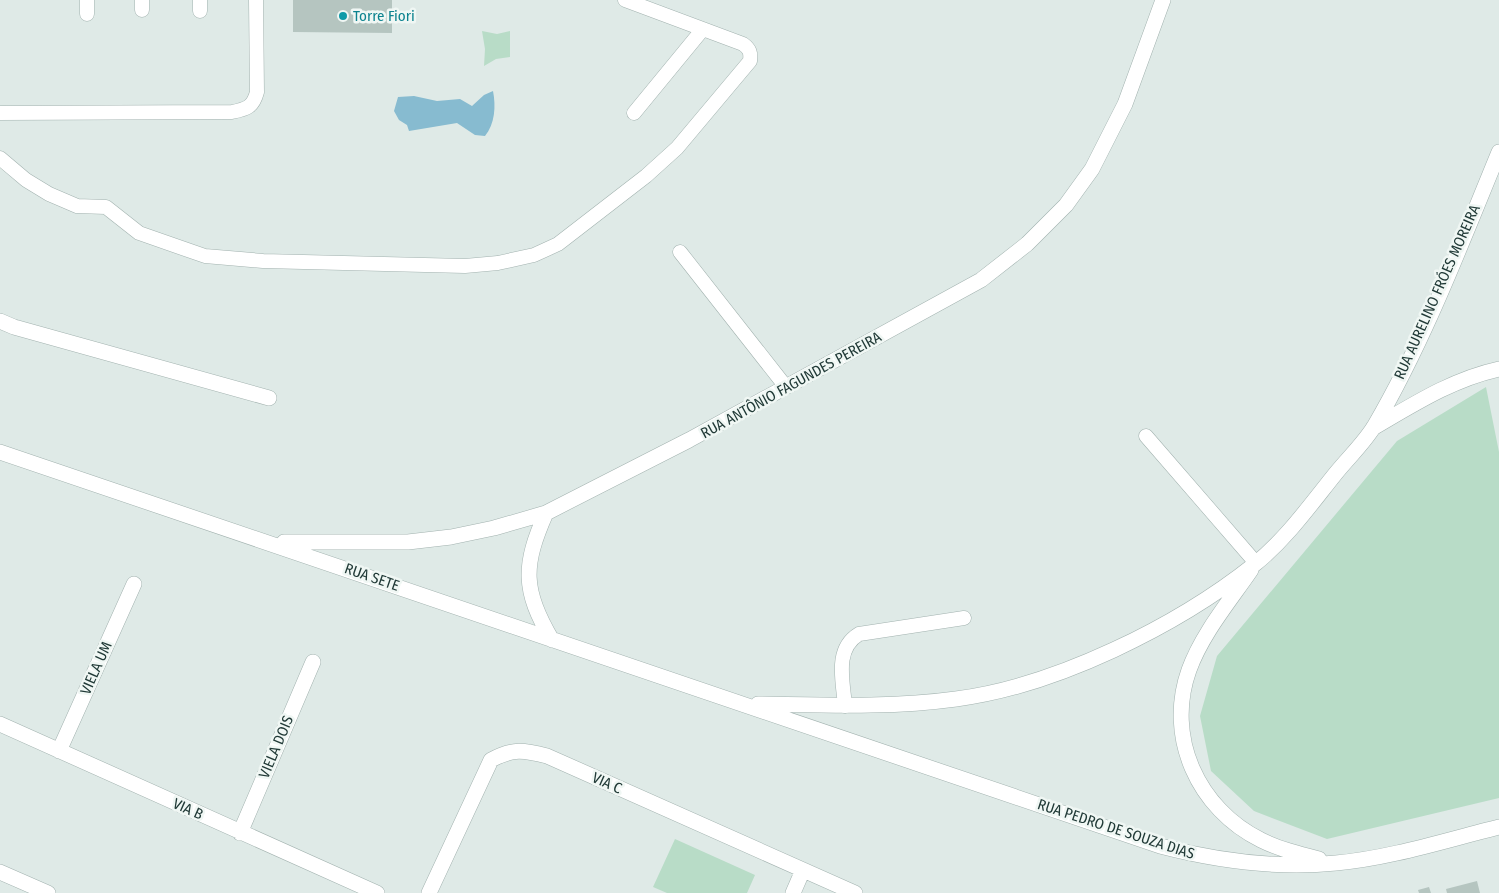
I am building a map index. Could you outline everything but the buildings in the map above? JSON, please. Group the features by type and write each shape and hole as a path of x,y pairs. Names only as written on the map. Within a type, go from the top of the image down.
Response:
{"street":[{"name":"RUA ANTÔNIO FAGUNDES PEREIRA","path":"268,542 344,544 408,542 451,537 494,528 546,513 689,440 981,280 1027,244 1066,206 1092,169 1125,104 1162,0"},
{"name":"RUA AURELINO FRÓES MOREIRA","path":"744,704 896,705 959,699 1020,685 1076,666 1150,632 1202,601 1256,563 1302,517 1373,428 1425,328 1499,152"},
{"path":"0,321 14,327 269,398"},
{"path":"1373,428 1436,392 1480,373 1499,369"},
{"name":"RUA SETE","path":"0,452 744,704"},
{"path":"546,513 529,560 529,589 539,618 552,640"},
{"path":"1256,563 1204,639 1189,671 1180,708 1184,748 1198,783 1223,815 1260,840 1290,852 1337,863"},
{"name":"VIELA UM","path":"58,751 134,584"},
{"name":"VIELA DOIS","path":"240,833 313,662"},
{"name":"RUA PEDRO DE SOUZA DIAS","path":"744,704 1160,846 1201,857 1282,865 1337,863 1379,857 1499,827"},
{"name":"VIA B","path":"0,724 377,893"},
{"name":"VIA C","path":"428,893 491,760 506,752 526,750 547,756 855,893"},
{"path":"792,893 803,870"},
{"path":"0,872 48,893"}],"lane":[{"path":"88,0 88,14"},
{"path":"0,113 232,112 246,109 254,103 257,92 256,0"},
{"path":"0,158 26,180 49,194 77,206 106,207 139,233 205,256 255,261 465,266 498,263 534,255 558,244 646,176 676,148 705,116 745,68 751,54 749,48 743,44 625,0"},
{"path":"634,113 703,29"},
{"path":"680,252 786,387"},
{"path":"1146,436 1256,563"},
{"path":"845,706 842,654 849,640 858,634 964,618"}],"green space":[{"path":"482,31 497,34 510,31 510,57 496,59 484,66 485,49"},
{"path":"1486,387 1499,452 1499,798 1327,839 1254,811 1211,771 1200,716 1217,656 1397,441"},
{"path":"675,839 755,875 747,893 667,893 653,887"}],"water":[{"path":"493,91 494,115 491,126 485,136 475,135 457,123 409,131 407,125 399,120 394,111 398,97 414,96 437,101 460,99 472,106 484,95"}],"place":[{"name":"Torre Fiori","path":"343,16"}]}
